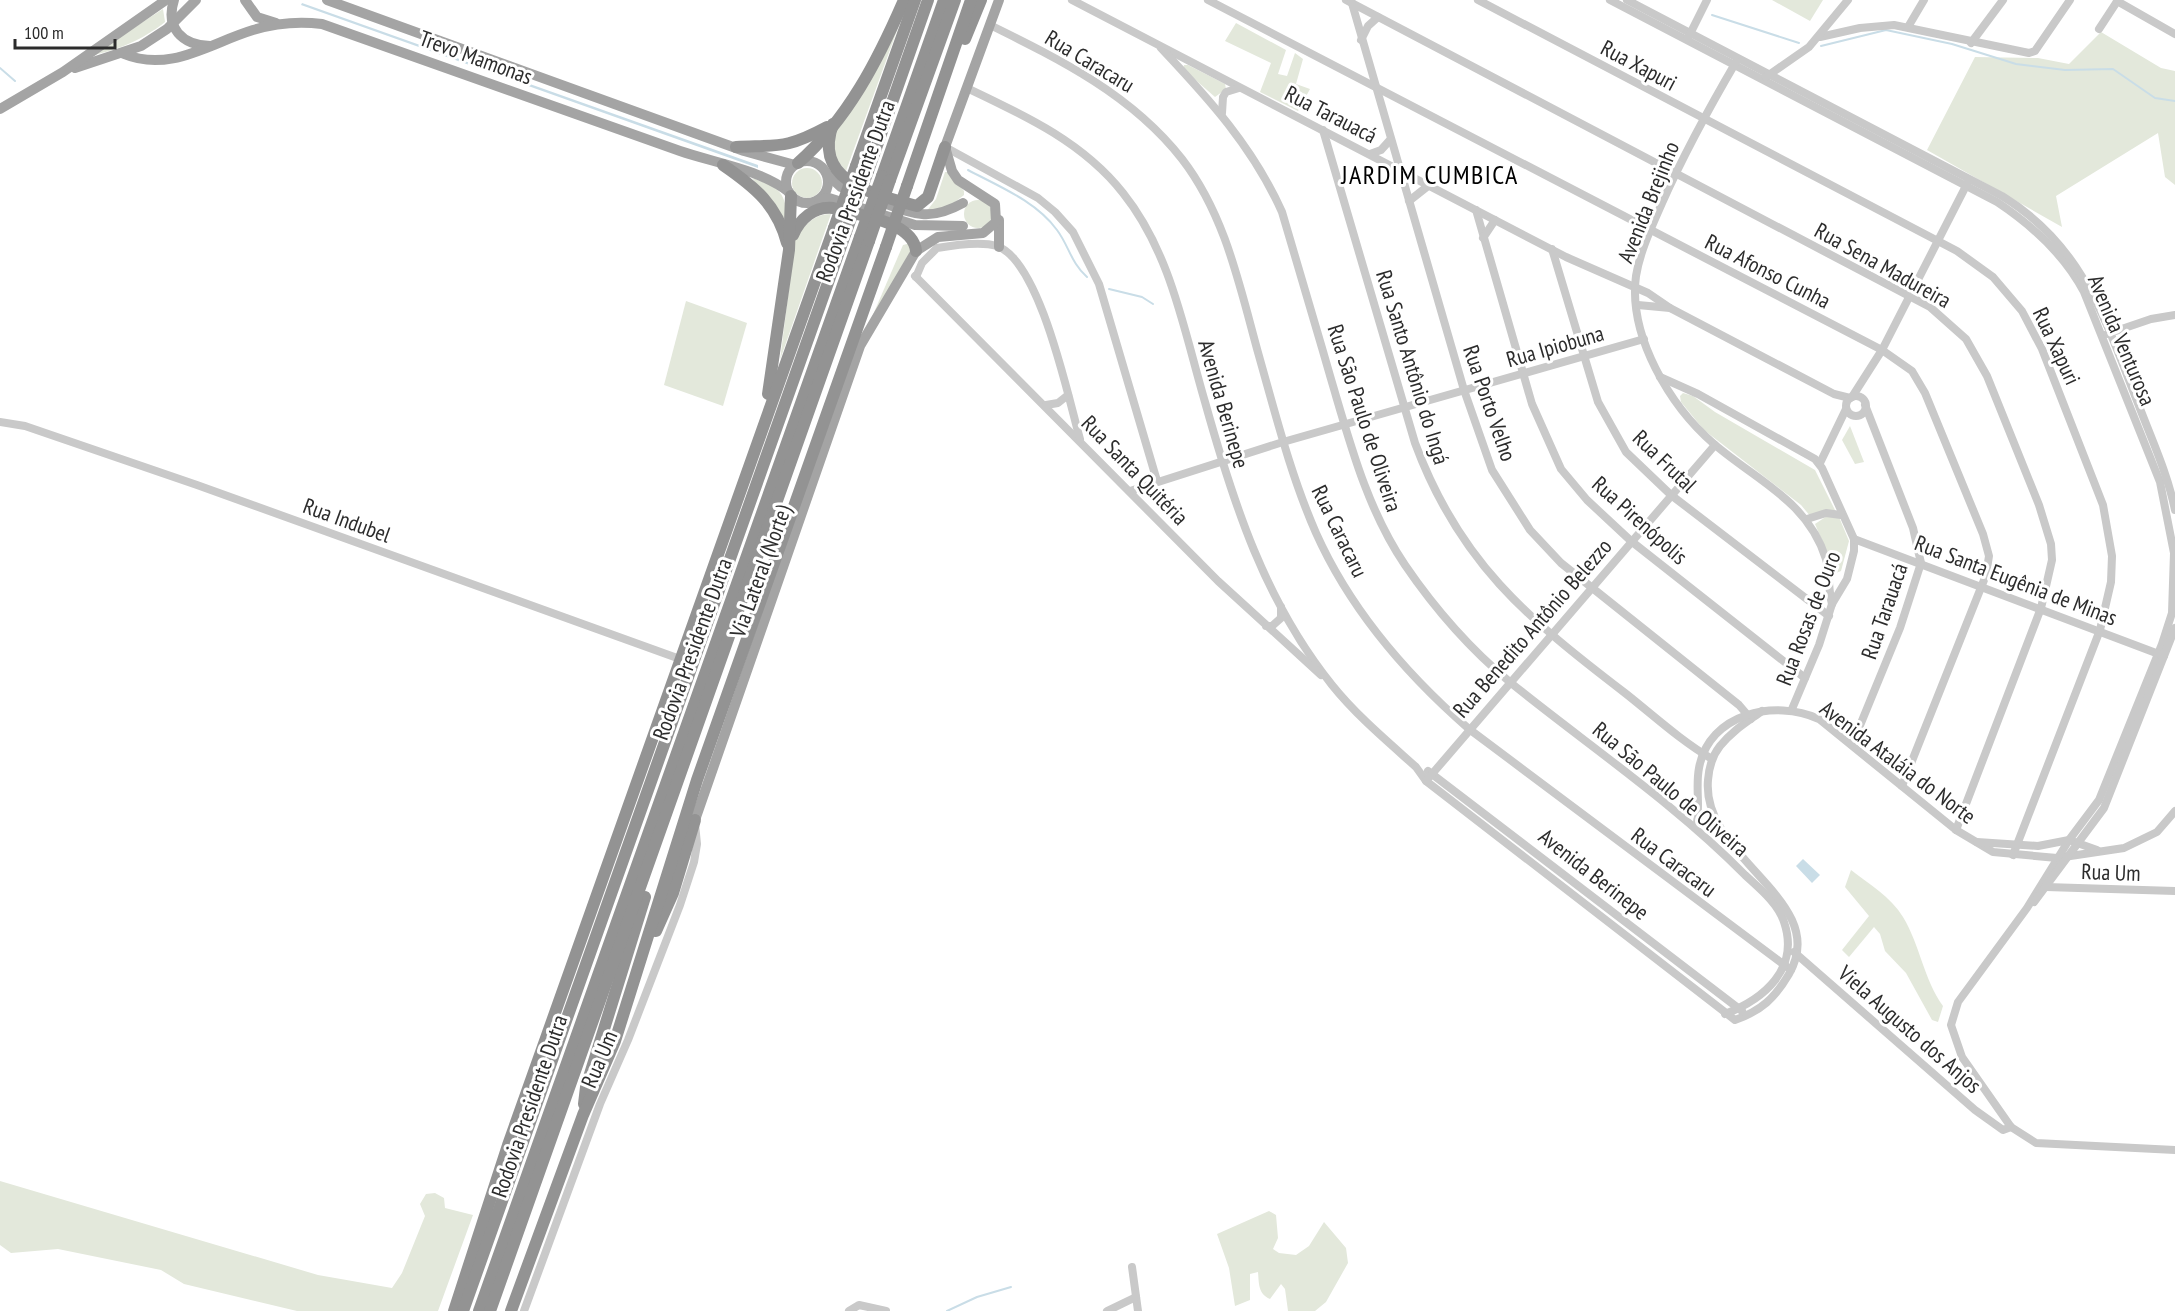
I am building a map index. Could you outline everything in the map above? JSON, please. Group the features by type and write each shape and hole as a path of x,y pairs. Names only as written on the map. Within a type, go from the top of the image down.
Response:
{"highway":[{"path":"796,164 833,124 865,83 904,0"},
{"path":"463,1311 846,232 862,169 915,0"},
{"path":"454,1311 508,1145 834,228 862,169 928,0"},
{"name":"Rodovia Presidente Dutra","path":"490,1311 865,239 944,0"},
{"name":"Rodovia Presidente Dutra","path":"886,178 955,0"},
{"name":"Rodovia Presidente Dutra","path":"511,1311 583,1114 602,1074 697,780 971,0"},
{"path":"939,90 961,49 981,0"},
{"path":"736,147 763,148 789,145 833,124"},
{"path":"833,124 827,147 829,159 840,174 856,185 917,206 928,197 945,147"},
{"path":"723,165 747,180 766,199 783,229 789,250"},
{"path":"762,429 779,330 789,250 790,194"},
{"path":"789,250 800,222 810,214 828,208 898,226 913,239 916,251"},
{"name":"Rodovia Presidente Dutra","path":"479,1311 865,239"},
{"path":"583,1114 585,1087 657,856 665,816"},
{"path":"628,996 642,970 673,892 695,820"}],"main road":[{"path":"0,109 63,72 166,0"},
{"path":"174,0 170,14 172,24 184,40 196,45 213,46"},
{"path":"63,72 124,54 149,41 172,24 196,0"},
{"path":"245,0 257,17 277,24"},
{"name":"Trevo Mamonas","path":"327,0 736,147 796,164"},
{"path":"999,0 945,147 954,175 978,195 992,201 998,215 999,247"},
{"name":"Trevo Mamonas","path":"124,54 136,59 163,60 182,57 277,24 303,22 332,27 778,184 790,194"},
{"path":"978,195 946,212 922,216 841,187 817,163 807,161 796,164 786,179 790,194 803,203 829,198 923,227 949,224 983,234 991,229 998,215"},
{"path":"819,200 828,186 828,176"},
{"path":"963,203 959,213 967,230"},
{"path":"916,251 933,238 967,230"},
{"name":"Via Lateral (Norte)","path":"695,820 860,346 916,251"}],"street":[{"name":"Rua Tarauacá","path":"1072,0 1428,186 1665,303 1670,308 1853,404 1869,421 1913,528 1921,562 1900,628 1852,745"},
{"name":"Rua Afonso Cunha","path":"1209,0 1882,350 1912,371 1925,393 1987,546 1988,565 1982,586 1902,786"},
{"name":"Rua Xapuri","path":"1478,0 1975,262 2010,294 2022,311 2042,349 2095,482 2109,528 2111,582 2100,630 2013,855"},
{"name":"Avenida Venturosa","path":"1610,0 1736,62 1968,183 2005,207 2058,252 2079,283 2107,334 2163,469 2175,510"},
{"name":"Avenida Venturosa","path":"1627,0 1688,38"},
{"path":"1688,38 1707,0"},
{"path":"1765,77 1803,52 1820,37 1848,0"},
{"path":"1908,27 1924,0"},
{"path":"1971,43 2003,0"},
{"path":"1820,37 1880,26 1908,27 1971,43 2029,53 2035,51 2070,0"},
{"name":"Rua Porto Velho","path":"1349,1 1484,453 1509,500 1548,551 1589,588 1749,716"},
{"name":"Rua Sena Madureira","path":"1349,1 1930,307 1954,327 1971,348 1987,376 2039,505 2051,544 2052,560 2041,608 1956,830"},
{"path":"2099,29 2118,1 2175,34"},
{"path":"1361,40 1368,26 1378,17"},
{"name":"Rua Caracaru","path":"990,25 1071,67 1117,95 1164,138 1183,160 1214,210 1225,236 1283,442 1317,535 1357,604 1412,674 1469,729 1787,968"},
{"name":"Rua São Paulo de Oliveira","path":"1161,48 1222,113 1252,154 1282,212 1344,425 1369,496 1403,562 1446,619 1509,681 1696,828 1777,909"},
{"name":"Avenida Brejinho","path":"1736,62 1703,118 1650,231 1639,263 1636,289 1644,339 1660,377 1686,416 1715,445 1785,498 1807,519 1826,561 1832,604"},
{"name":"Avenida Berinepe","path":"967,88 1047,128 1072,146 1110,178 1138,214 1163,261 1221,461 1253,551 1307,651 1333,686 1416,767 1426,781 1735,1020"},
{"path":"1222,113 1223,97 1227,92 1241,88"},
{"name":"Rua Santo Antônio do Ingá","path":"1323,130 1332,154 1404,408 1427,474 1456,530 1490,576 1550,635 1712,759"},
{"path":"1332,154 1337,137"},
{"path":"1370,154 1384,148 1390,140"},
{"path":"945,147 1038,198 1073,232 1099,284 1157,481"},
{"path":"1820,463 1882,350 1968,183"},
{"path":"1409,201 1428,186"},
{"name":"Rua Pirenópolis","path":"1476,210 1523,375 1541,429 1561,469 1587,500 1631,541 1805,678"},
{"path":"1483,238 1495,220"},
{"name":"Rua Santa Quitéria","path":"999,247 984,245 937,248 922,263 915,277 1266,626 1333,686"},
{"path":"999,247 1024,272 1037,294 1080,439"},
{"name":"Rua Frutal","path":"1552,249 1583,357 1598,402 1614,435 1639,467 1671,495 1829,616"},
{"path":"1558,272 1566,256"},
{"name":"Rua Tarauacá","path":"1638,305 1670,308"},
{"path":"2107,334 2151,319 2175,315"},
{"name":"Avenida Venturosa","path":"2107,334 2156,469 2172,521 2173,607 2161,655"},
{"name":"Rua Ipiobuna","path":"1130,491 1283,442 1644,339"},
{"path":"1660,377 1770,433 1820,463 1841,515 1854,539"},
{"path":"1046,405 1058,403 1068,395"},
{"path":"1853,404 1869,421"},
{"name":"Rua Indubel","path":"0,422 33,429 179,478 680,659"},
{"name":"Rua Benedito Antônio Belezzo","path":"1426,781 1509,681 1715,445"},
{"path":"1807,519 1826,513 1841,515"},
{"name":"Rua Santa Eugênia de Minas","path":"1854,539 1921,562 2161,655"},
{"name":"Rua Rosas de Ouro","path":"1792,709 1832,604 1847,579 1854,551 1854,539"},
{"path":"1266,626 1272,626 1281,618 1281,606"},
{"name":"Avenida Venturosa","path":"2027,908 2046,887 2067,856 2074,840 2099,800 2161,655 2175,628"},
{"path":"1728,698 1733,712 1730,723"},
{"name":"Avenida Ataláia do Norte","path":"1696,828 1699,819 1697,778 1703,754 1730,723 1762,711 1792,709 1819,719 1956,830 1993,852 2057,858 2137,844 2171,824 2175,811"},
{"name":"Avenida Ataláia do Norte","path":"1735,1020 1763,1008 1774,997 1787,968 1796,936 1788,910 1730,844 1712,814 1707,787 1712,759 1731,733 1749,716"},
{"name":"Avenida Berinepe","path":"1416,767 1432,773 1746,1016"},
{"name":"Rua Um","path":"524,1311 600,1104 628,1040 689,880 697,844 695,820"},
{"name":"Avenida Venturosa","path":"2027,908 2057,858 2074,840"},
{"path":"2074,840 2097,850"},
{"name":"Avenida Ataláia do Norte","path":"1977,843 2038,846 2074,840"},
{"path":"2043,857 2049,871"},
{"name":"Rua Um","path":"2046,887 2175,891"},
{"path":"2027,908 1958,1002 1951,1025 1962,1057 2011,1126 2036,1143 2175,1150"},
{"name":"Avenida Ataláia do Norte","path":"1777,909 1784,923 1792,952"},
{"name":"Viela Augusto dos Anjos","path":"1792,952 1975,1110 2003,1130 2011,1126"},
{"name":"Avenida Ataláia do Norte","path":"1725,1014 1761,997 1787,968"},
{"path":"1132,1267 1138,1311"},
{"path":"1107,1311 1136,1297"},
{"path":"850,1310 859,1305 886,1311"}],"shaded area":[{"path":"1772,0 1823,0 1810,21"},
{"path":"907,3 846,171 835,158 834,131"},
{"path":"163,9 165,22 147,34 120,47 90,56"},
{"path":"1236,23 1286,50 1278,74 1287,76 1295,53 1303,59 1296,84 1310,89 1298,111 1260,92 1271,63 1225,41"},
{"path":"2101,32 2161,68 2175,71 2175,185 2165,177 2158,133 2056,196 2062,227 1927,150 1975,57 2038,58 2069,64"},
{"path":"1184,65 1225,84 1226,89 1215,97 1183,69"},
{"path":"807,168 818,172 822,183 818,194 807,198 796,194 792,183 796,172"},
{"path":"945,172 948,172 964,191 964,195 951,205 926,212 936,199"},
{"path":"752,178 769,184 780,192 785,204 787,222"},
{"path":"978,200 988,204 992,214 988,224 978,228 968,224 964,214 968,204"},
{"path":"831,214 780,360 795,240 814,219"},
{"path":"911,243 911,250 869,324 903,245"},
{"path":"686,301 747,323 723,406 664,385"},
{"path":"1683,393 1693,396 1715,412 1815,470 1836,512 1811,517 1801,505 1704,430 1681,402 1680,396"},
{"path":"1850,426 1864,462 1855,464 1842,440"},
{"path":"1827,516 1839,517 1849,541 1841,571 1836,573 1815,524"},
{"path":"1851,870 1886,897 1903,917 1931,985 1943,1006 1938,1022 1932,1020 1906,973 1885,951 1880,934 1874,927 1849,957 1842,950 1869,916 1845,887"},
{"path":"0,1181 318,1275 392,1288 402,1273 425,1216 420,1204 426,1194 435,1193 444,1198 445,1208 473,1215 438,1311 297,1311 184,1284 161,1270 58,1249 11,1253 0,1245"},
{"path":"1269,1211 1276,1215 1278,1238 1273,1249 1279,1253 1296,1255 1309,1246 1324,1222 1346,1248 1348,1263 1326,1302 1315,1311 1288,1311 1285,1289 1281,1284 1270,1299 1266,1297 1260,1288 1258,1272 1250,1274 1250,1300 1235,1306 1229,1268 1217,1234"}],"water":[{"path":"302,3 758,165 758,168 301,5"},
{"path":"1803,859 1820,875 1812,883 1796,866"}],"waterway":[{"path":"1712,15 1799,43"},
{"path":"1821,46 1886,30 1952,44 2016,64 2065,70 2113,69 2155,98 2175,101"},
{"path":"0,68 15,81"},
{"path":"968,170 1028,202 1057,230 1077,266 1087,277"},
{"path":"1109,289 1142,297 1153,304"},
{"path":"947,1311 977,1297 1011,1287"}],"district":[{"name":"JARDIM CUMBICA","path":"1430,175"}]}
